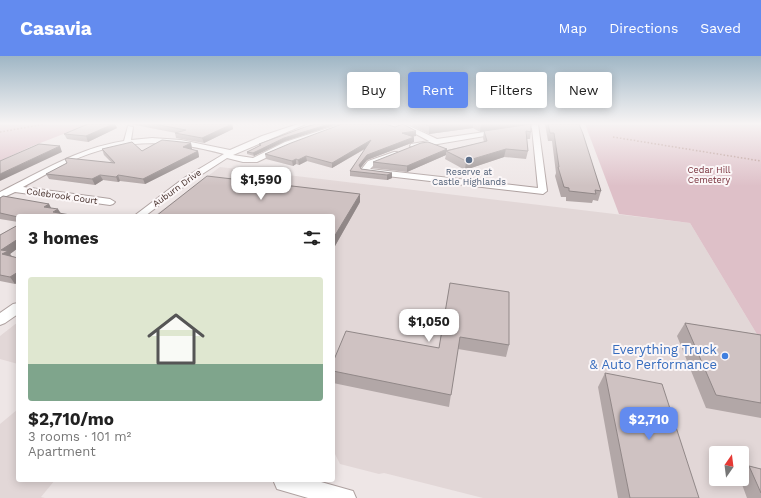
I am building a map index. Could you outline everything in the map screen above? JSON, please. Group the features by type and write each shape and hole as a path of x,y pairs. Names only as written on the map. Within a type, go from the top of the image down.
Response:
{"street":[{"path":"0,196 74,157 104,147 118,145"},
{"path":"191,145 228,154 243,160 254,160 287,145"},
{"name":"Auburn Drive","path":"142,214 193,176 228,154 249,145"},
{"path":"420,145 372,163 364,171 543,191 537,145"},
{"name":"Colebrook Court","path":"14,189 110,202"},
{"path":"0,320 16,308"},
{"path":"284,482 346,498"}],"path":[{"path":"660,145 761,161"}],"shaded area":[{"path":"220,167 690,223 761,341 761,498 483,498 384,473 379,474 340,464 335,454 335,214 157,214"},
{"path":"16,324 16,363 0,359 0,336"},
{"path":"16,411 16,482 53,482 41,497 45,498 0,498 0,424"}],"green space":[{"path":"0,145 36,145 30,147 0,161"},
{"name":"Cedar Hill Cemetery","path":"593,145 761,145 761,341 690,223 619,214"}],"building":[{"path":"38,145 60,146 0,174 0,161"},
{"path":"121,145 135,145 142,151 154,145 188,145 183,147 198,151 143,179 118,175 116,177 100,175 92,179 46,174 67,163 65,159 67,158 115,163 102,149"},
{"path":"261,145 270,145 253,153 247,152"},
{"path":"287,145 363,145 332,163 306,156 292,161 265,154"},
{"path":"368,145 394,145 367,155 359,165 361,169 392,173 387,175 350,171"},
{"path":"417,145 435,145 447,149 407,166 373,162"},
{"path":"472,145 527,145 528,151 506,149 466,161 446,151"},
{"path":"556,145 586,145 601,191 595,190 596,194 569,191 569,188 564,187"},
{"path":"207,176 360,194 335,235 335,214 159,214"},
{"path":"3,196 49,204 44,207 58,209 53,212 64,214 16,214 16,217 0,213 0,198"},
{"path":"16,226 16,240 1,250 8,251 2,254 16,258 16,273 10,277 0,275 0,235"},
{"path":"450,283 509,292 509,345 460,337 451,395 335,371 335,357 346,331 439,348"},
{"path":"685,323 761,335 761,403 716,395"},
{"path":"605,373 662,384 699,498 630,498"},
{"path":"749,466 761,469 761,493"}],"place":[{"name":"Reserve at Castle Highlands","path":"469,160"},
{"name":"Everything Truck & Auto Performance","path":"725,356"}]}
